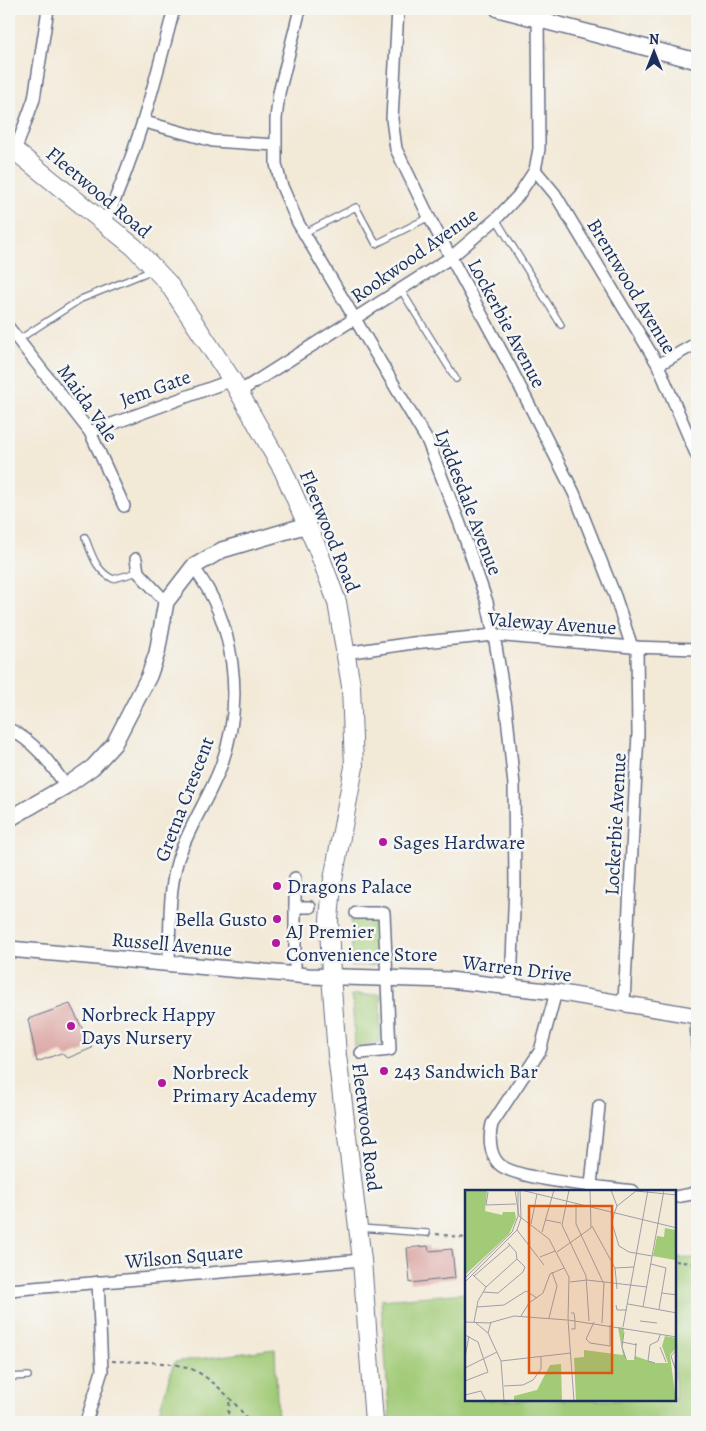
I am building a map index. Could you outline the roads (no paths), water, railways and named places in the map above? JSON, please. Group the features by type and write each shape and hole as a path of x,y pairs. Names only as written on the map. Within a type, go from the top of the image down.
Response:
{"main road":[{"name":"Fleetwood Road","path":"12,148 104,222 168,283 235,386 283,470 337,602 351,686 354,767 332,885 329,920 331,976 336,1055 362,1260 374,1422"}],"street":[{"path":"12,148 34,99 48,9"},
{"path":"104,222 124,181 145,122 174,9"},
{"name":"Lyddesdale Avenue","path":"300,9 279,93 275,145 281,184 290,207 304,233 428,442 487,602 506,708 514,785 515,876 511,986"},
{"name":"Lockerbie Avenue","path":"398,9 392,119 395,139 403,166 450,258 509,365 574,493 635,647 638,734 624,1002"},
{"path":"498,9 539,14 697,61"},
{"name":"Rookwood Avenue","path":"235,386 355,319 450,258 496,220 518,196 534,170 540,134 539,14"},
{"path":"145,122 213,141 275,145"},
{"name":"Brentwood Avenue","path":"534,170 555,194 658,364 697,456"},
{"name":"Maida Vale","path":"9,328 90,432 124,506"},
{"path":"658,364 697,343"},
{"name":"Jem Gate","path":"90,432 235,386"},
{"path":"9,819 66,786 93,767 114,744 149,676 157,653 166,602 193,567 222,550 307,525"},
{"path":"136,559 138,572 166,602"},
{"name":"Gretna Crescent","path":"169,965 171,909 178,861 222,765 229,740 234,682 228,640 221,615 208,586 193,567"},
{"name":"Valeway Avenue","path":"346,653 391,645 494,635 635,647 697,649"},
{"path":"9,729 24,736 46,757 66,786"},
{"path":"295,881 295,975"},
{"path":"295,906 310,906"},
{"path":"356,913 384,913 388,977 390,1050 361,1053"},
{"name":"Russell Avenue","path":"9,949 169,965 331,976"},
{"name":"Warren Drive","path":"331,976 388,977 511,986 624,1002 696,1016"},
{"path":"556,992 542,1046 492,1124 489,1136 498,1163 518,1174 626,1190"},
{"path":"696,1016 697,1047"},
{"path":"591,1185 599,1106"},
{"path":"676,1197 692,1194 697,1189"},
{"name":"Wilson Square","path":"9,1290 362,1260"},
{"path":"86,1422 102,1371 98,1282"}],"lane":[{"path":"304,233 356,207 376,244 429,218"},
{"path":"496,220 561,325"},
{"path":"18,340 81,299 155,269"},
{"path":"401,290 456,379"},
{"path":"85,537 97,566 103,574 112,578 138,572"},
{"path":"358,1228 427,1232"},
{"path":"9,1377 28,1376"}],"place":[{"name":"Sages Hardware","path":"383,842"},
{"name":"Dragons Palace","path":"277,886"},
{"name":"Bella Gusto","path":"277,919"},
{"name":"AJ Premier Convenience Store","path":"276,943"},
{"name":"Norbreck Happy Days Nursery","path":"71,1026"},
{"name":"243 Sandwich Bar","path":"384,1071"},
{"name":"Norbreck Primary Academy","path":"162,1083"}]}
